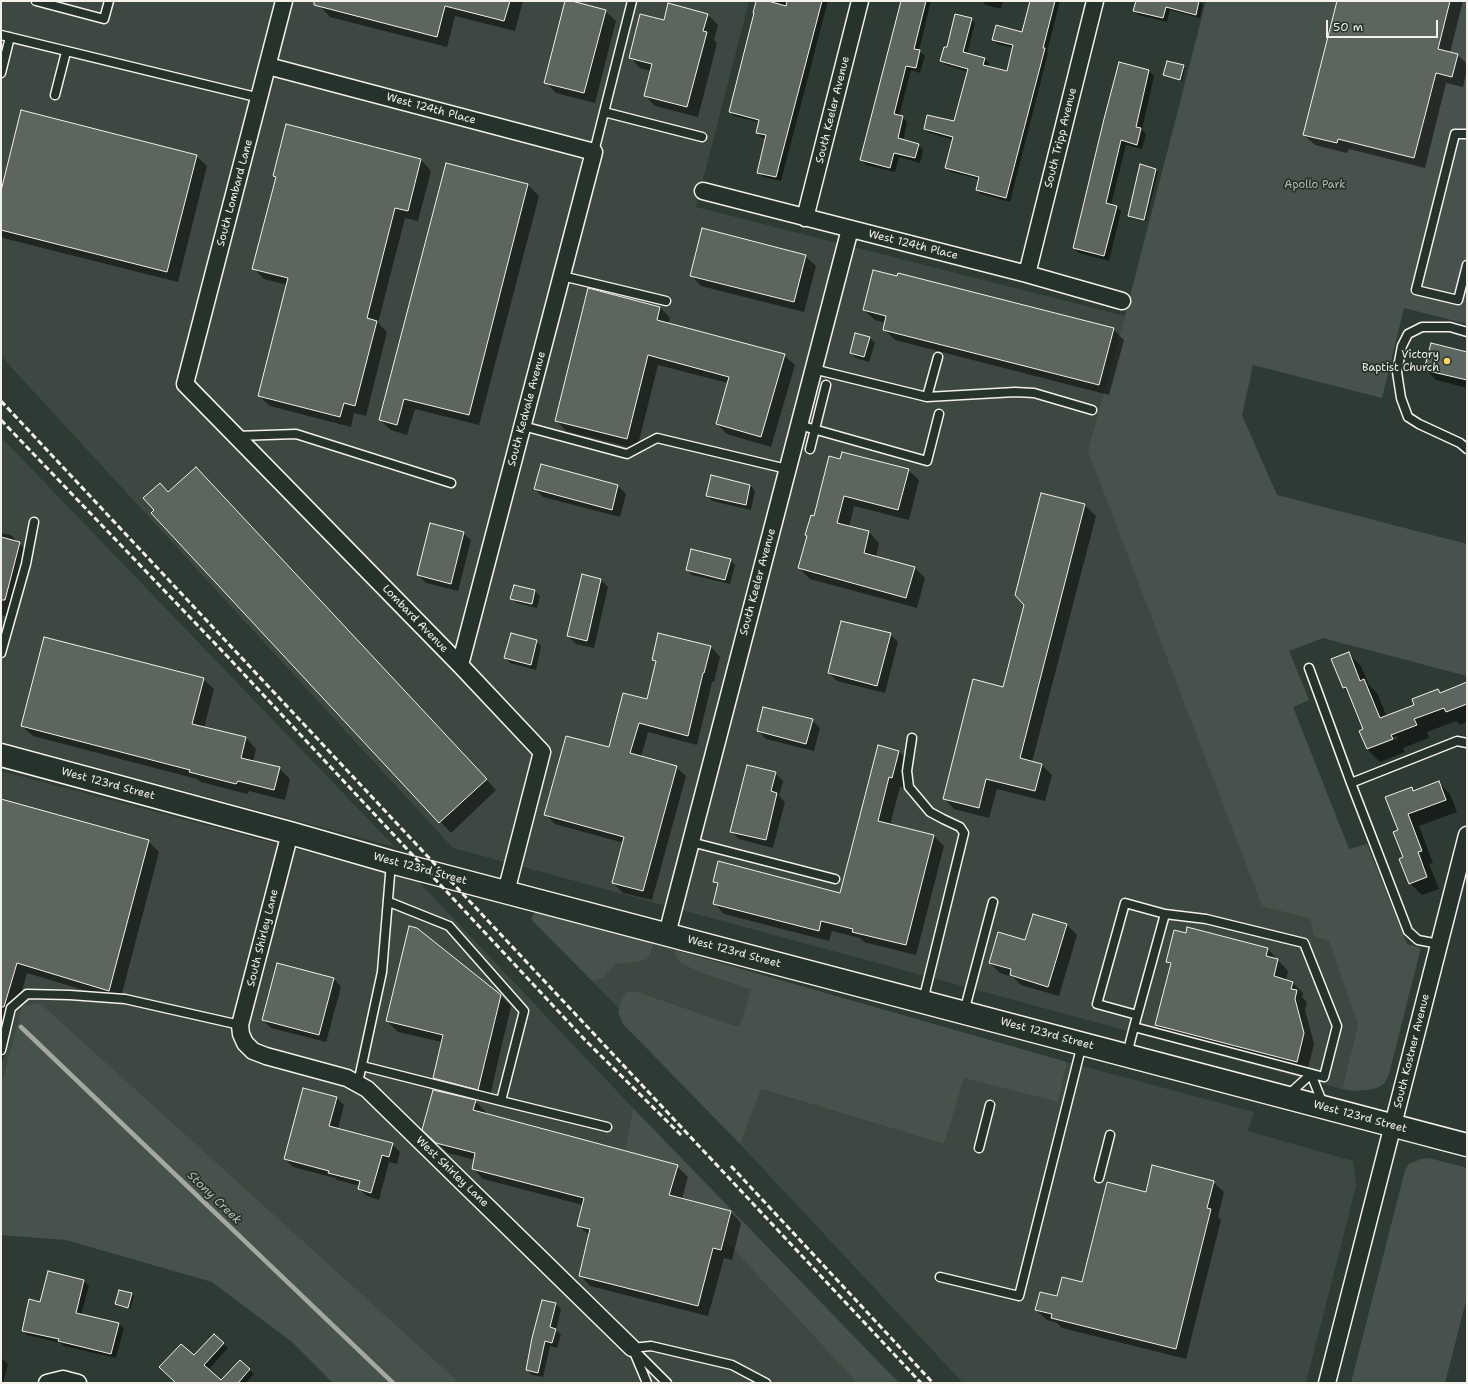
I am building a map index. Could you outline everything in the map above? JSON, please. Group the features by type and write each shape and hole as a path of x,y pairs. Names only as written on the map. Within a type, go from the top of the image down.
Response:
{"street":[{"name":"South Lombard Lane","path":"186,384 284,1"},
{"name":"South Keeler Avenue","path":"805,218 860,1"},
{"name":"South Tripp Avenue","path":"1027,274 1096,1"},
{"name":"West 124th Place","path":"268,66 594,152"},
{"name":"South Kedvale Avenue","path":"460,665 594,152"},
{"name":"West 124th Place","path":"703,191 1027,274 1122,301"},
{"name":"South Keeler Avenue","path":"667,934 850,229"},
{"name":"Lombard Avenue","path":"186,384 460,665 542,752 506,892"},
{"name":"West 123rd Street","path":"1,756 290,832 391,862 1467,1145"},
{"name":"South Shirley Lane","path":"244,1044 240,1025 290,832"},
{"name":"South Kostner Avenue","path":"1327,1383 1467,834"},
{"name":"West Shirley Lane","path":"244,1044 253,1051 266,1056 347,1078 367,1089 632,1348"},
{"path":"47,1383 63,1379 78,1383"}],"lane":[{"path":"36,1 104,19 109,1"},
{"path":"594,152 632,1"},
{"path":"1,35 260,98"},
{"path":"1,73 10,38"},
{"path":"56,95 66,52"},
{"path":"604,112 702,137"},
{"path":"1467,134 1455,134 1416,290 1458,300 1467,265"},
{"path":"562,276 666,301"},
{"path":"1467,332 1450,326 1422,327 1408,334 1402,346 1397,372 1401,398 1408,416 1419,424 1460,443 1467,449"},
{"path":"927,397 938,357"},
{"path":"813,370 927,397 1015,392 1034,393 1092,410"},
{"path":"810,449 826,385"},
{"path":"799,425 927,461 939,414"},
{"path":"522,426 627,454 657,438 787,469"},
{"path":"236,436 296,434 451,483"},
{"path":"1,653 26,564 34,522"},
{"path":"1309,668 1408,931 1418,940 1439,944"},
{"path":"912,738 907,771 909,787 930,812 960,827 964,833 923,1002"},
{"path":"1351,782 1457,741 1467,743"},
{"path":"691,842 835,879"},
{"path":"358,1083 382,972 389,902 391,862"},
{"path":"389,902 449,926 524,1011 502,1101"},
{"path":"964,1012 993,902"},
{"path":"1134,1026 1324,1077 1337,1026 1304,943 1206,919 1165,914 1125,902 1096,1004 1137,1015"},
{"path":"1126,1055 1165,914"},
{"path":"1,1050 11,1008 27,994 125,999 240,1025"},
{"path":"940,1277 1019,1296 1082,1044"},
{"path":"362,1066 607,1126"},
{"path":"1286,1097 1311,1074"},
{"path":"1311,1074 1325,1107"},
{"path":"979,1148 990,1105"},
{"path":"1099,1178 1110,1135"},
{"path":"632,1348 651,1346 732,1365 766,1383"},
{"path":"632,1348 646,1383"},
{"path":"632,1348 667,1383"}],"shaded area":[{"path":"1,1 749,1 696,207 1125,316 1107,384 1235,671 1350,1000 1358,1025 1342,1089 453,848 1,356"},
{"path":"1,437 395,847 1,742"},
{"path":"1,771 418,881 633,1108 625,1151 678,1165 670,1195 731,1211 724,1239 857,1383 460,1383 40,1003 22,1006 1,1086"},
{"path":"654,943 675,950 675,955 681,963 699,972 751,990 739,1027 638,992 621,1000 619,1009 592,981 603,978 616,964 651,953"},
{"path":"1067,1062 1254,1112 1248,1131 1353,1161 1356,1186 1306,1383 963,1383 740,1144 760,1089 944,1144 964,1077 1058,1102"}],"green space":[{"name":"Apollo Park","path":"1206,1 1467,1 1467,324 1404,308 1382,398 1253,365 1242,415 1277,495 1467,544 1467,676 1323,638 1289,651 1309,700 1293,707 1349,849 1367,844 1407,944 1421,948 1389,1074 1384,1084 1377,1088 1367,1090 1355,1091 1342,1089 1358,1025 1329,941 1314,936 1310,918 1262,906 1088,451 1125,316"},
{"path":"535,912 654,943 651,953 646,959 637,962 616,964 603,978 592,981 531,919"},
{"path":"675,950 1067,1062 1058,1102 964,1078 944,1144 761,1089 740,1144 623,1024 618,1012 621,1000 627,992 638,992 739,1027 751,990 699,972 681,963 675,955"},
{"path":"40,1003 460,1383 333,1383 292,1342 212,1282 66,1240 1,1235 1,1086 22,1006"},
{"path":"633,1108 899,1383 857,1383 724,1239 731,1211 669,1195 677,1165 625,1151"},
{"path":"1429,1158 1467,1168 1467,1297 1445,1383 1351,1383 1405,1170 1409,1164 1421,1159"}],"building":[{"path":"314,1 510,1 504,21 445,6 437,37 314,5"},
{"path":"565,1 572,1 606,10 584,93 544,83"},
{"path":"756,1 768,1 786,6 787,1 822,1 776,177 757,173 766,135 756,133 759,120 729,112"},
{"path":"901,1 926,1 914,49 920,50 916,68 906,66 894,114 903,116 898,138 919,144 915,158 894,153 890,168 860,160"},
{"path":"1030,1 1055,1 1043,48 1045,48 1006,198 976,190 979,177 945,168 953,137 924,129 927,115 954,121 968,69 940,61 944,47 947,47 955,14 972,18 963,52 985,58 983,65 1007,71 1013,45 992,40 996,25 1022,32"},
{"path":"1136,1 1199,1 1196,15 1166,7 1163,18 1133,11"},
{"path":"1337,1 1450,1 1438,49 1458,54 1452,77 1436,73 1414,158 1338,139 1337,143 1303,135"},
{"path":"668,3 708,14 703,31 707,32 687,107 644,96 652,64 629,58 640,14 664,20"},
{"path":"1167,61 1184,65 1180,80 1163,75"},
{"path":"1119,62 1149,70 1136,127 1141,128 1137,145 1121,140 1106,203 1117,206 1104,256 1073,248"},
{"path":"21,110 197,155 167,272 1,230 1,191"},
{"path":"286,124 421,159 408,211 395,208 367,318 377,321 355,406 344,403 340,417 258,396 288,278 252,269 276,177 273,176"},
{"path":"446,163 528,184 469,415 404,399 397,425 379,420"},
{"path":"1140,164 1156,169 1144,220 1128,216"},
{"path":"702,228 806,255 794,302 690,276"},
{"path":"873,270 897,276 898,273 1114,328 1099,385 883,330 886,316 863,310"},
{"path":"588,288 660,307 657,320 785,354 761,437 716,424 729,377 648,355 627,439 555,421"},
{"path":"855,333 870,337 864,357 850,353"},
{"name":"Victory Baptist Church","path":"1431,343 1467,352 1467,380 1424,370"},
{"path":"842,452 909,469 898,510 844,496 837,523 869,531 864,553 915,567 906,598 798,568 807,536 805,535 811,515 814,516 829,456 840,459"},
{"path":"541,464 618,485 612,510 534,489"},
{"path":"196,467 487,779 439,823 151,513 154,510 143,498 160,483 168,492"},
{"path":"711,475 750,485 746,505 706,496"},
{"path":"1041,493 1085,504 1020,758 1042,764 1035,791 986,779 979,808 943,799 973,679 1003,687 1024,605 1015,595"},
{"path":"430,523 464,532 451,584 417,575"},
{"path":"1,537 20,542 5,600 1,600"},
{"path":"691,549 731,559 725,580 686,570"},
{"path":"582,574 601,579 587,641 567,636"},
{"path":"514,585 535,590 532,604 510,599"},
{"path":"841,621 891,633 877,686 828,673"},
{"path":"511,633 537,640 531,665 504,658"},
{"path":"658,633 711,646 688,736 639,723 630,753 677,766 643,891 612,883 624,837 544,815 566,736 609,747 623,693 647,699 656,661 652,660"},
{"path":"44,637 204,678 192,724 246,737 241,758 280,767 274,790 238,781 236,784 189,772 190,770 21,726"},
{"path":"1349,652 1360,681 1364,679 1380,718 1414,705 1412,699 1438,689 1440,693 1467,682 1467,704 1446,712 1444,708 1414,719 1417,725 1391,735 1393,739 1367,749 1359,731 1363,729 1346,687 1343,688 1331,659"},
{"path":"763,707 813,719 806,744 757,731"},
{"path":"878,745 899,751 892,778 889,777 878,821 934,835 906,945 852,932 853,929 821,921 819,931 713,904 718,883 713,882 718,861 840,893"},
{"path":"747,765 776,772 771,791 777,793 766,840 730,832"},
{"path":"1439,781 1446,800 1408,814 1422,851 1418,852 1427,877 1409,884 1399,859 1403,857 1393,832 1398,830 1385,797 1412,787 1413,791"},
{"path":"1,799 149,840 109,991 17,963 4,1007 1,1007"},
{"path":"1033,914 1067,924 1048,987 1010,975 1011,969 989,963 998,932 1025,940"},
{"path":"409,926 417,928 501,995 478,1090 433,1078 443,1035 386,1021"},
{"path":"1187,927 1268,948 1266,956 1278,959 1274,976 1293,982 1291,989 1297,990 1295,999 1304,1033 1297,1062 1155,1025 1171,963 1166,962 1174,930 1186,933"},
{"path":"277,963 334,978 319,1035 262,1020"},
{"path":"303,1088 337,1097 329,1126 393,1143 389,1157 382,1155 371,1193 358,1189 360,1181 328,1173 329,1171 284,1159"},
{"path":"433,1090 476,1100 473,1110 678,1165 669,1195 731,1211 721,1250 713,1248 698,1306 579,1276 590,1229 577,1226 584,1198 472,1169 475,1153 436,1143 422,1130"},
{"path":"1152,1165 1214,1181 1207,1208 1211,1209 1176,1349 1051,1318 1052,1314 1035,1310 1040,1292 1057,1296 1062,1277 1082,1282 1107,1182 1146,1192"},
{"path":"48,1271 84,1280 76,1313 119,1323 111,1354 58,1341 59,1339 22,1331 29,1299 40,1302"},
{"path":"119,1290 132,1293 128,1308 115,1304"},
{"path":"542,1300 556,1303 550,1327 556,1329 552,1343 545,1341 538,1373 526,1370 532,1338"},
{"path":"214,1334 224,1343 204,1365 221,1380 240,1360 250,1369 238,1383 176,1383 159,1367 181,1344 194,1355"}],"waterway":[{"name":"Stony Creek","path":"21,1027 393,1383"}],"railway":[{"path":"1,401 921,1383"},
{"path":"1,420 227,656 586,1041 681,1135"},
{"path":"731,1166 933,1383"}],"place":[{"name":"Victory Baptist Church","path":"1447,361"}]}
